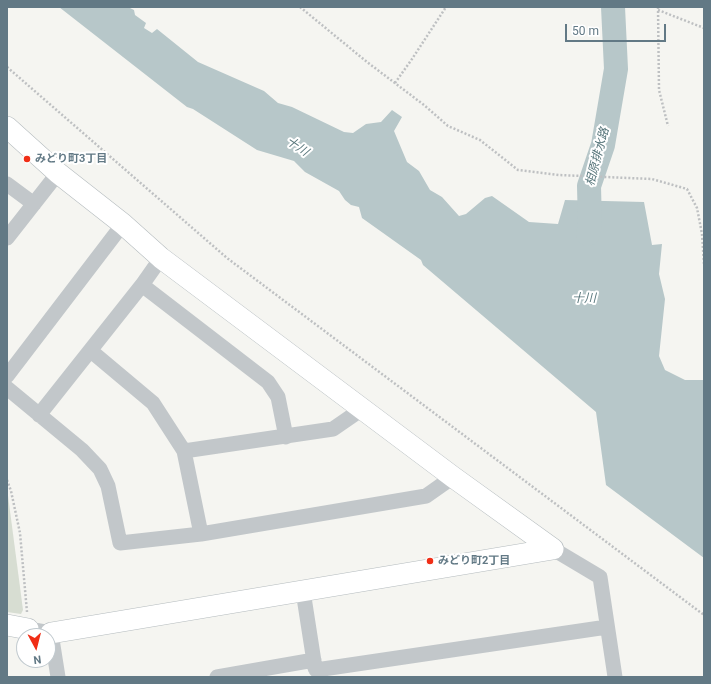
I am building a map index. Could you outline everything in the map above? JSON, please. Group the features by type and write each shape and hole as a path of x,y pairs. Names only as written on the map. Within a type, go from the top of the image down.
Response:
{"street":[{"path":"7,127 58,173 123,224 161,258 454,478 553,549 600,577 615,677"},
{"path":"7,238 58,173"},
{"path":"7,184 34,204"},
{"path":"7,376 123,224"},
{"path":"39,415 91,351 161,258"},
{"path":"142,285 268,382 278,396 286,436"},
{"path":"91,351 153,403 184,451 201,534"},
{"path":"7,388 82,450 100,469 108,486 120,543 201,534 426,496 454,478"},
{"path":"184,451 333,429 362,409"},
{"path":"56,632 553,549"},
{"path":"303,592 315,669"},
{"path":"7,626 21,628"},
{"path":"217,677 315,669 607,627"},
{"path":"56,664 58,677"}],"path":[{"path":"300,7 395,83 424,104 448,126 480,140 518,170 560,175 652,179 687,189 697,208 702,234 704,264"},
{"path":"395,83 446,7"},
{"path":"668,126 659,90 658,8 704,28"},
{"path":"7,67 227,258 704,615"},
{"path":"7,480 11,491 20,534 28,628"}],"shaded area":[{"path":"7,488 23,610 21,614 7,612"}],"water":[{"name":"十川","path":"59,7 128,7 134,10 135,15 146,23 144,28 152,33 157,29 198,62 264,91 278,103 292,107 344,132 353,133 366,124 381,122 392,110 402,117 394,131 407,162 419,171 430,190 442,197 459,216 466,214 485,198 492,196 529,222 558,224 565,200 644,202 652,245 662,244 659,274 665,299 659,356 665,370 685,380 704,380 704,558 606,485 596,412 423,265 421,260 362,218 359,207 351,205 345,200 339,191 305,172 294,161 257,150 193,109 187,107"}],"waterway":[{"name":"相原排水路","path":"588,234 590,226 589,186 603,145 616,69 613,7"}],"place":[{"name":"みどり町3丁目","path":"27,159"},
{"name":"みどり町2丁目","path":"430,561"}]}
